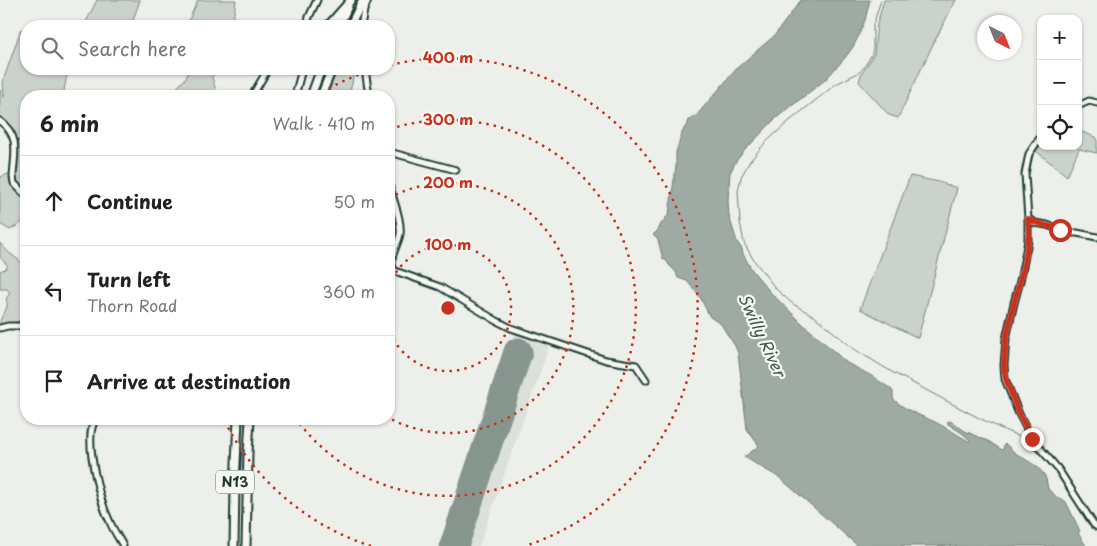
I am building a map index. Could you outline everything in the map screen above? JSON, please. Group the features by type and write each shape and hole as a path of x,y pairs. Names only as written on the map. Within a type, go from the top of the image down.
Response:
{"highway":[{"path":"333,20 351,0"},
{"path":"342,20 351,0"},
{"path":"353,20 363,0"},
{"path":"313,90 319,75"},
{"path":"323,90 330,75"},
{"name":"N13","path":"234,546 234,485 238,425"},
{"name":"N13","path":"246,546 250,425"}],"street":[{"path":"309,20 317,0"},
{"path":"362,20 368,0"},
{"path":"256,90 264,75"},
{"path":"297,90 300,75"},
{"path":"365,75 369,90"},
{"path":"1080,105 1089,101 1097,103"},
{"path":"0,121 9,130 14,141 13,177 14,182 20,189"},
{"path":"1037,142 1029,154 1025,174 1029,234 1006,339 1004,365 1006,379 1019,414 1032,439 1058,469 1097,527"},
{"path":"395,154 456,170"},
{"path":"395,206 400,226 395,250"},
{"path":"1028,219 1069,233 1097,237"},
{"path":"395,272 440,287 510,328 606,360 636,365 646,380"},
{"path":"0,328 20,326"},
{"path":"93,425 91,441 97,482 110,524 123,546"}],"shaded area":[{"path":"97,0 140,0 133,20 87,20"},
{"path":"198,0 236,0 233,20 189,20"},
{"path":"884,0 956,0 898,118 889,115 859,82 861,75 874,54 877,24"},
{"path":"20,32 20,75 67,75 64,90 20,90 20,186 17,183 16,176 18,143 13,130 0,117 0,90 4,97 3,81"},
{"path":"187,75 214,75 212,77 215,90 175,90"},
{"path":"336,75 353,75 350,90 329,90"},
{"path":"1082,132 1097,138 1097,153 1082,150"},
{"path":"1037,150 1079,150 1067,176 1036,151"},
{"path":"11,173 12,181 20,194 20,224 10,230 0,224 0,177"},
{"path":"910,176 957,188 918,338 860,309"},
{"path":"0,243 20,261 20,322 0,324 7,306 6,299 10,293 7,289 0,289 0,271 8,266 0,257"},
{"path":"515,333 549,347 479,546 443,546"}],"water":[{"name":"Swilly River","path":"801,0 870,0 859,35 844,59 825,80 775,119 744,151 730,173 729,216 743,254 752,270 770,292 804,325 847,363 891,389 893,399 903,407 939,424 970,442 962,433 947,422 950,421 1002,450 1005,444 1039,468 1045,476 1049,491 1066,502 1080,531 1078,533 1086,546 858,546 780,478 744,457 759,446 747,429 738,353 721,324 710,317 696,292 687,281 678,278 676,272 663,259 658,240 653,235 669,214 676,166 676,152 682,133 689,120 696,116 738,67 774,36"}],"waterway":[{"path":"881,0 873,25 872,54 865,66 860,72 836,84 787,123 765,143 750,161 741,177 738,191 740,222 744,243 753,259 776,289 793,304 814,316 854,349 892,372 977,417 1023,438"}],"runway":[{"path":"454,546 518,352"}],"route":[{"path":"1032,439 1019,414 1006,379 1004,365 1006,339 1027,249 1028,219 1060,230"}]}
